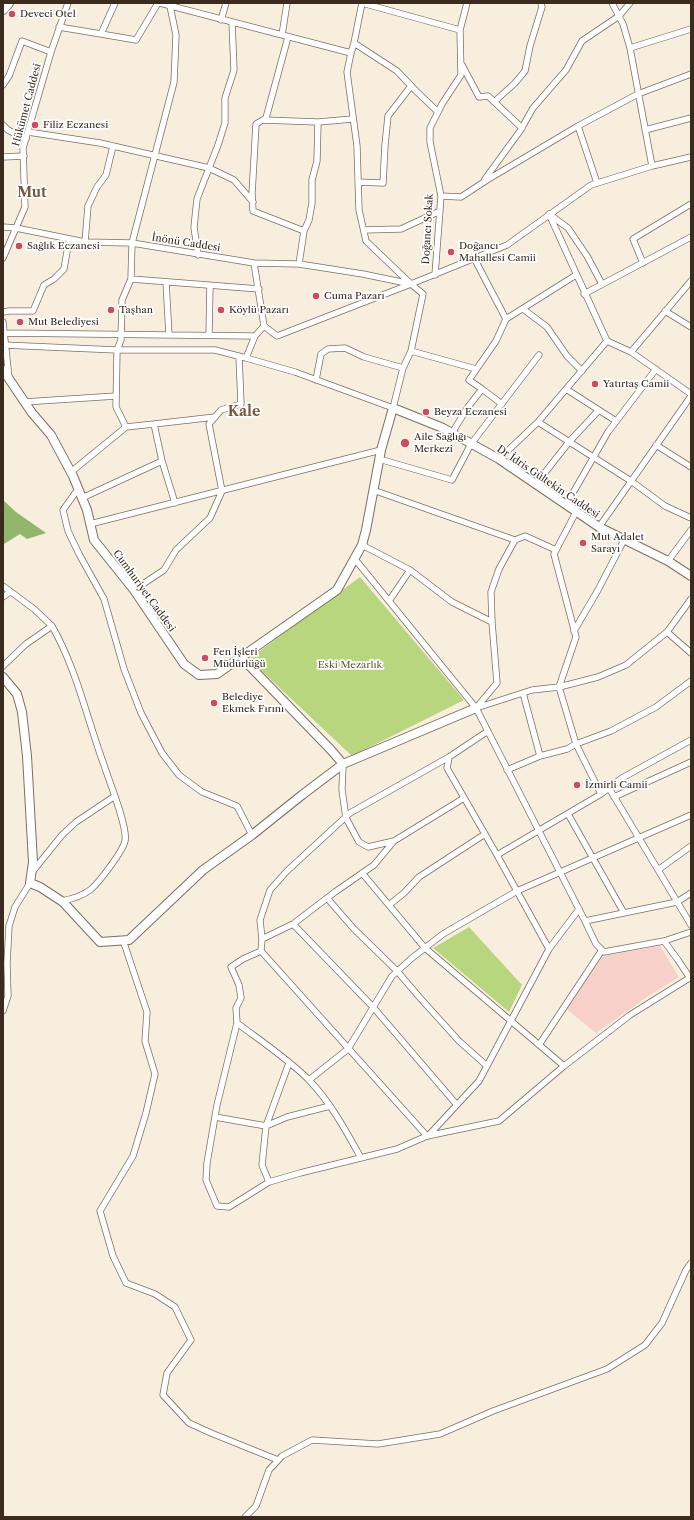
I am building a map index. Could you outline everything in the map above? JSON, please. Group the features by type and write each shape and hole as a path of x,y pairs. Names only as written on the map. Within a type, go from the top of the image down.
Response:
{"highway":[{"path":"3,9 8,3"}],"street":[{"name":"Hükümet Caddesi","path":"3,258 25,207 23,148 51,52 68,3"},
{"path":"102,34 115,3"},
{"path":"59,27 136,40 159,3 351,53"},
{"path":"221,20 226,3"},
{"path":"287,3 285,36 266,118 256,124 252,202 253,211 304,231"},
{"path":"460,30 362,3 351,53 348,72 357,146 359,210 366,241 423,294 411,351 403,368 381,450 366,530 362,544 354,558 476,708 596,944 604,952 664,941 691,932"},
{"name":"Doğancı Sokak","path":"435,275 441,196 430,142 430,128 461,75 460,30 467,3"},
{"path":"494,102 515,83 525,71 530,46 542,7 541,3"},
{"path":"612,3 623,24 630,48 652,166"},
{"path":"482,183 522,128 533,108 566,70 582,41 619,16 630,3"},
{"path":"126,427 116,407 117,350 121,340 122,300 131,280 132,243 174,82 176,35 170,6"},
{"path":"198,254 194,227 197,198 225,123 225,98 234,70 232,22"},
{"path":"630,48 691,29"},
{"path":"3,85 9,76 22,41 51,52"},
{"path":"354,43 397,71 438,112"},
{"path":"461,63 479,97 488,96 522,128"},
{"path":"441,196 461,197 578,126 638,94 691,74"},
{"path":"358,182 383,183 384,145 388,116 411,86"},
{"path":"645,130 691,118"},
{"path":"263,120 318,122 353,119"},
{"path":"299,264 304,231 309,220 312,203 312,180 317,161 318,122"},
{"path":"3,125 8,130 26,140"},
{"path":"578,126 596,183"},
{"path":"28,132 113,146 209,168 234,180 252,202"},
{"path":"85,242 88,206 97,187 106,175 113,146"},
{"path":"3,157 24,156"},
{"path":"254,263 264,326 276,336 435,275 507,245 591,184 652,166 690,159"},
{"path":"643,263 632,239 691,204"},
{"path":"364,230 401,229 440,211"},
{"path":"549,214 606,341 630,352 691,395 599,528"},
{"path":"549,214 568,228 587,256 602,284"},
{"name":"İnönü Caddesi","path":"3,227 16,228 69,240 85,242 132,243 254,263 299,264 363,274 411,284"},
{"path":"584,294 691,238"},
{"path":"3,312 33,311 44,285 54,279 64,269 69,240"},
{"path":"474,258 506,320"},
{"path":"502,404 469,380 496,341 506,320 576,275"},
{"path":"131,280 259,289"},
{"path":"630,352 691,281"},
{"path":"166,282 169,335"},
{"path":"209,335 210,285"},
{"path":"523,309 547,327 567,356 582,370"},
{"path":"665,311 691,327"},
{"path":"3,322 10,380"},
{"path":"246,358 255,336 264,326"},
{"path":"4,332 255,336"},
{"path":"498,459 538,422 606,341"},
{"path":"5,345 117,350 215,350 240,356 316,380 393,408"},
{"path":"316,380 321,354 328,349 345,348 364,357 403,368"},
{"path":"411,351 476,370"},
{"path":"379,459 452,480 471,444 539,355"},
{"path":"134,590 164,570 176,550 210,518 222,491 209,424 221,410 241,404 240,356"},
{"path":"566,505 608,432 656,369"},
{"name":"Cumhuriyet Caddesi","path":"3,370 32,413 51,435 71,472 87,510 94,540 134,590 184,664 199,675 217,674 337,590 354,558"},
{"path":"452,433 468,407 482,389"},
{"path":"566,389 598,411 616,421"},
{"path":"24,402 116,396"},
{"name":"Dr İdris Gültekin Caddesi","path":"393,408 452,433 498,459 599,528 668,561 691,576"},
{"path":"536,484 569,442 598,411"},
{"path":"71,472 126,427 215,417"},
{"path":"538,422 631,481 664,506 691,518"},
{"path":"154,424 162,461 175,503"},
{"path":"656,445 691,467"},
{"path":"90,524 381,450"},
{"path":"82,498 162,461"},
{"path":"78,490 63,510 68,531 104,599 124,670 141,713 162,753 179,775 202,792 237,806 252,835"},
{"path":"373,490 514,540 525,536 556,550"},
{"path":"576,512 554,554 576,637 558,687 576,744 601,794"},
{"path":"668,561 691,530"},
{"path":"476,708 497,683 490,592 499,568 514,540"},
{"path":"574,631 598,590 624,540"},
{"path":"362,544 410,570 452,602 492,622"},
{"path":"389,601 410,570"},
{"path":"3,586 34,609 52,626 64,648 115,796 124,828 125,841 114,861 91,890 76,897 62,901"},
{"path":"3,597 10,592"},
{"path":"30,883 40,887 62,901 100,942 129,940 203,870 252,835 343,764 476,708 532,690 558,687 598,677 626,665 667,632 691,599"},
{"path":"3,666 26,644 52,626"},
{"path":"667,632 691,653"},
{"path":"241,657 332,750 343,764 342,790 346,818 359,842 368,847 394,841 464,798"},
{"path":"3,677 17,694 22,712 27,756 33,862 30,883 15,907 9,926 8,996 3,1011"},
{"path":"508,770 540,756 567,749 576,744 611,731 656,707 691,681"},
{"path":"523,693 540,756"},
{"path":"428,1136 261,951 262,939 260,920 270,890 288,871 350,813 449,757 488,731"},
{"path":"497,855 601,794 622,778 691,740"},
{"path":"449,757 447,768 549,949"},
{"path":"614,797 691,762"},
{"path":"608,788 691,925"},
{"path":"31,873 62,836 76,822 115,796"},
{"path":"568,814 594,857 624,913"},
{"path":"309,1080 348,1049 392,976 443,934 517,891 691,815"},
{"path":"389,905 404,893 419,877 485,834"},
{"path":"262,939 293,924 362,874 374,865 394,841"},
{"path":"658,870 691,846"},
{"path":"362,874 425,948 564,1066"},
{"path":"585,921 677,902 691,893"},
{"path":"327,898 354,929 397,971 420,999 459,1040 487,1066"},
{"path":"428,1136 479,1081 549,949 579,909"},
{"path":"293,924 373,1007 457,1105"},
{"path":"123,940 147,1012 145,1041 155,1074 146,1113 133,1156 100,1211 114,1256 126,1283 155,1294 175,1307 192,1340 167,1373 163,1395 188,1423 278,1460"},
{"path":"261,951 244,959 231,968 239,985 241,998 236,1008 237,1023 215,1116 207,1163 206,1180 217,1206 229,1207 269,1182 397,1149 428,1136 499,1121 564,1066 630,1015 690,977 664,941"},
{"path":"539,1045 602,950"},
{"path":"237,1023 309,1080 334,1111 361,1158"},
{"path":"269,1182 262,1165 266,1126 289,1063"},
{"path":"215,1116 266,1126 287,1117 330,1106"},
{"path":"244,1517 256,1506 269,1470 282,1456 312,1440 378,1444 440,1434 494,1411 607,1369 645,1345 662,1322 686,1270 691,1263"}],"shaded area":[{"path":"660,946 679,977 647,997 596,1033 563,1006 599,957"}],"green space":[{"path":"3,500 16,512 46,533 27,539 20,534 4,544"},
{"name":"Eski Mezarlık","path":"360,577 464,700 352,756 249,659"},
{"path":"469,927 522,985 509,1012 433,948"}],"place":[{"name":"Deveci Otel","path":"12,14"},
{"name":"Filiz Eczanesi","path":"35,125"},
{"name":"Sağlık Eczanesi","path":"19,246"},
{"name":"Doğancı Mahallesi Camii","path":"451,252"},
{"name":"Cuma Pazarı","path":"316,296"},
{"name":"Taşhan","path":"111,310"},
{"name":"Köylü Pazarı","path":"221,310"},
{"name":"Mut Belediyesi","path":"20,322"},
{"name":"Yatırtaş Camii","path":"595,384"},
{"name":"Beyza Eczanesi","path":"426,412"},
{"name":"Aile Sağlığı Merkezi","path":"405,443"},
{"name":"Mut Adalet Sarayı","path":"583,543"},
{"name":"Fen İşleri Müdürlüğü","path":"205,658"},
{"name":"Belediye Ekmek Fırını","path":"214,703"},
{"name":"İzmirli Camii","path":"577,785"}],"district":[{"name":"Mut","path":"32,193"},
{"name":"Kale","path":"244,412"}]}
